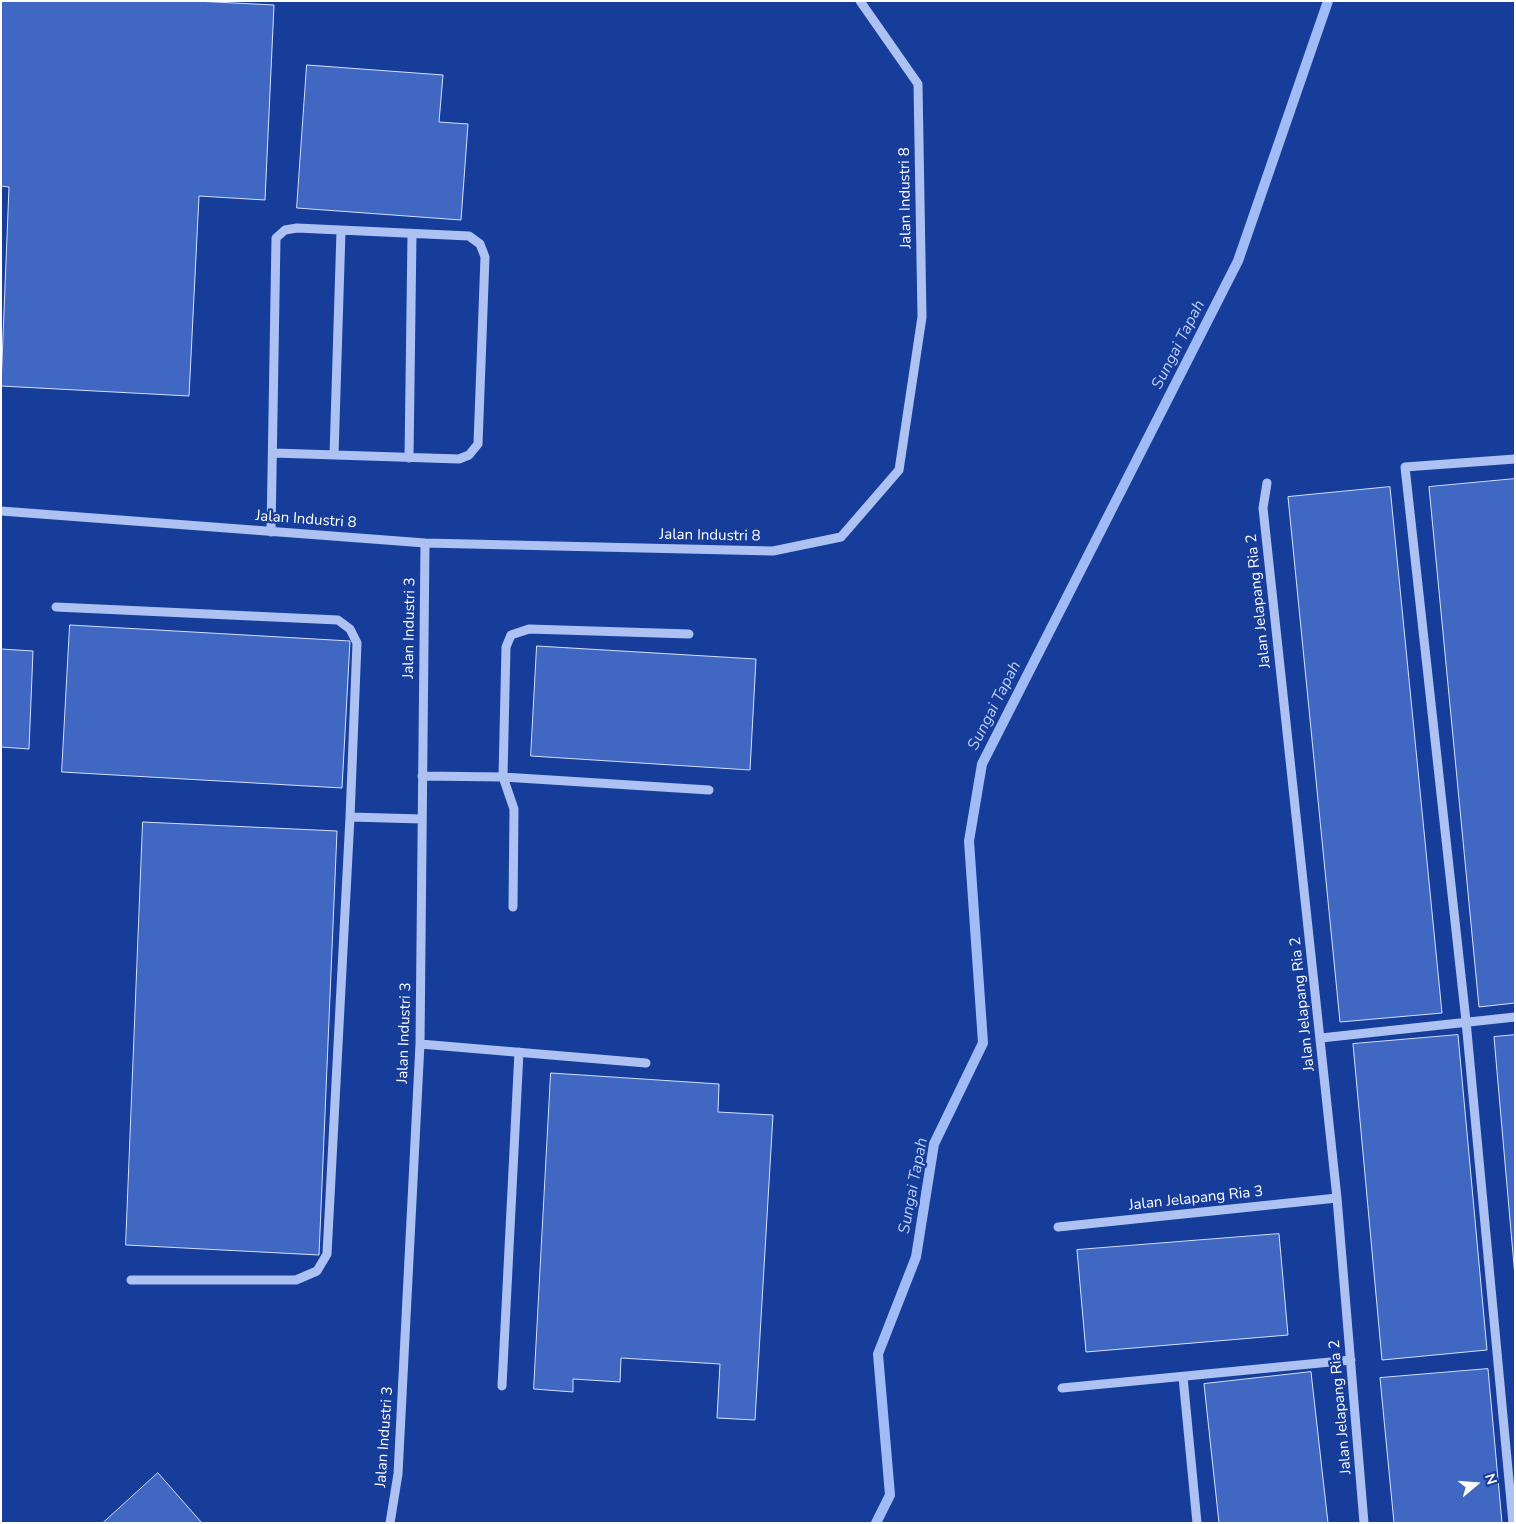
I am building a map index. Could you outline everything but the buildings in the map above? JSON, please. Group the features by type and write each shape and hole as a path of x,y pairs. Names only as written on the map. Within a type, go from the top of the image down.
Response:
{"street":[{"name":"Jalan Industri 8","path":"1,511 425,543 773,551 841,537 899,470 922,317 918,84 860,1"},
{"path":"271,532 274,453 276,238 285,230 297,228 469,236 480,244 486,257 478,444 469,455 459,459 274,453"},
{"path":"334,455 342,231"},
{"path":"409,458 412,234"},
{"path":"1513,1523 1466,1021 1406,468 1515,459"},
{"name":"Jalan Jelapang Ria 2","path":"1267,483 1263,508 1337,1198 1364,1523"},
{"name":"Jalan Industri 3","path":"390,1523 398,1474 420,1044 425,543"},
{"path":"56,607 338,620 350,629 357,642 350,817 327,1254 317,1271 296,1280 131,1280"},
{"path":"513,906 514,809 503,777 506,647 511,635 530,629 689,634"},
{"path":"422,776 503,777 709,790"},
{"path":"350,817 422,819"},
{"path":"1320,1038 1515,1017"},
{"path":"420,1044 646,1063"},
{"path":"502,1386 519,1052"},
{"name":"Jalan Jelapang Ria 3","path":"1058,1227 1337,1198"},
{"path":"1062,1388 1351,1360"},
{"path":"1183,1377 1197,1523"}],"waterway":[{"name":"Sungai Tapah","path":"876,1523 890,1495 878,1354 916,1257 934,1144 983,1043 969,841 982,764 1238,261 1328,1"}]}
